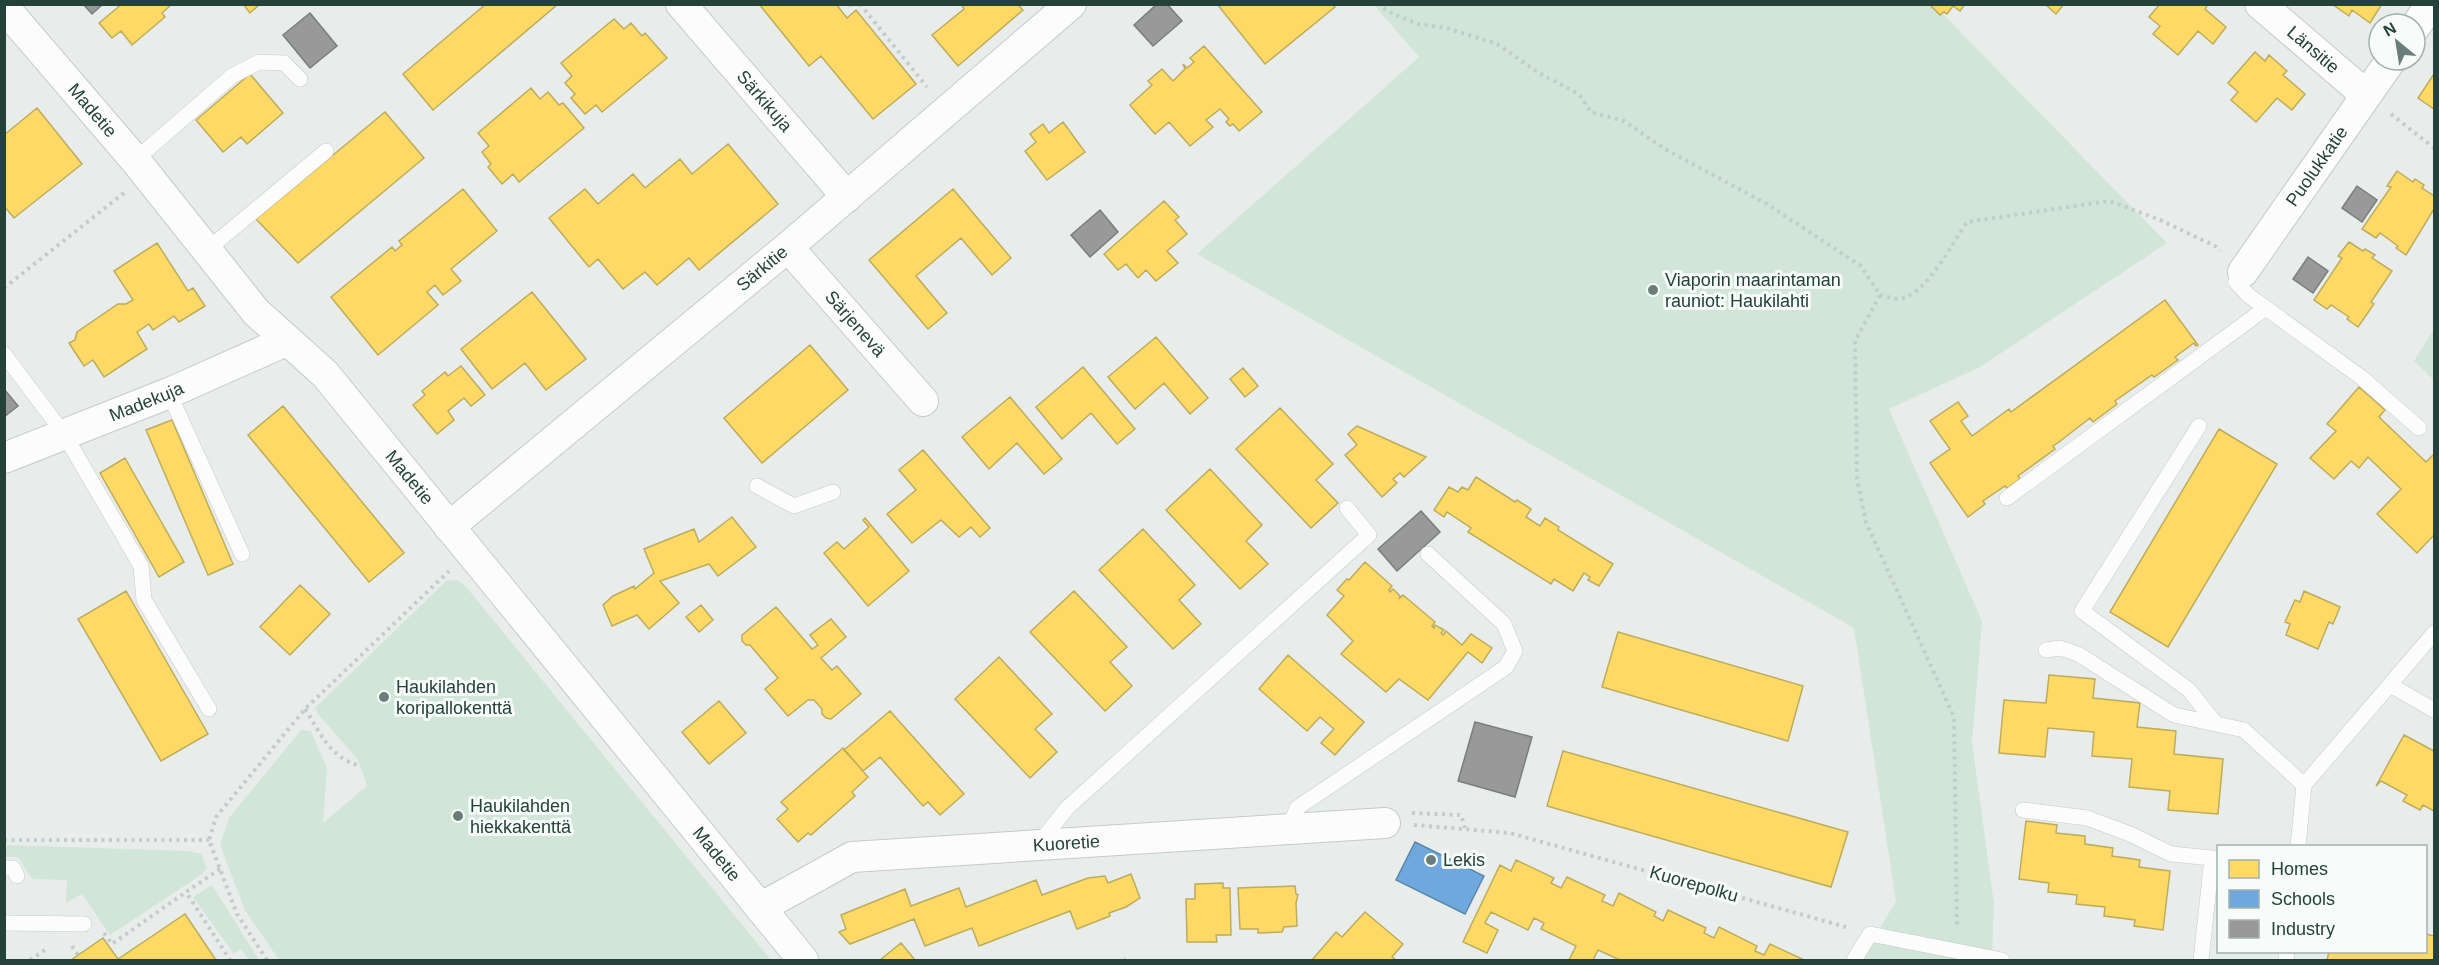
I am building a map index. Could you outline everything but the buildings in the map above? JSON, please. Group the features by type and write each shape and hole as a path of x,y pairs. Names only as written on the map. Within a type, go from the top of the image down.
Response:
{"street":[{"name":"Särkikuja","path":"681,4 847,197"},
{"name":"Särkitie","path":"449,527 788,247 1071,4"},
{"name":"Länsitie","path":"2260,4 2366,95"},
{"name":"Madetie","path":"4,7 141,167 256,312 325,374 803,960"},
{"name":"Puolukkatie","path":"2243,272 2382,72"},
{"name":"Särjenevä","path":"788,247 923,400"},
{"name":"Madekuja","path":"4,458 169,393 286,341"},
{"name":"Kuoretie","path":"760,908 852,857 1385,823"}],"lane":[{"path":"141,167 232,76 260,62 284,63 300,79"},
{"path":"207,250 326,152"},
{"path":"2243,272 2236,282 2248,296 2362,378 2419,428"},
{"path":"2007,498 2266,308"},
{"path":"4,354 64,434 141,566 144,600 209,709"},
{"path":"169,393 242,554"},
{"path":"2199,426 2082,611 2189,690 2216,724"},
{"path":"757,486 794,506 833,492"},
{"path":"1038,845 1067,808 1369,535 1347,508"},
{"path":"1289,829 1297,808 1506,667 1515,651 1504,624 1428,554"},
{"path":"2298,845 2304,785 2434,633"},
{"path":"2046,650 2060,648 2079,654 2174,715 2244,730 2304,785"},
{"path":"2390,685 2434,710"},
{"path":"2023,810 2087,818 2130,834 2171,854 2212,858 2201,960"},
{"path":"4,923 84,924"},
{"path":"1854,960 1870,934 2002,960"}],"path":[{"path":"849,4 852,7 855,4"},
{"path":"860,4 947,111"},
{"path":"1377,4 1393,15 1418,24 1446,28 1497,44 1539,73 1579,94 1591,112 1624,121 1665,149 1767,204 1861,266 1880,295 1898,299 1914,294 1933,272 1967,222 2109,201 2158,219 2215,246 2243,272"},
{"path":"2366,95 2434,148"},
{"path":"4,288 141,167"},
{"path":"1880,295 1855,341 1857,479 1866,522 1954,717 1958,950"},
{"path":"267,960 237,914 209,840 216,818 305,709 469,552"},
{"path":"305,709 330,749 346,762 360,766"},
{"name":"Kuorepolku","path":"1385,823 1510,832 1870,934"},
{"path":"4,840 209,840"},
{"path":"112,944 220,869"},
{"path":"186,891 230,960"}],"green space":[{"path":"1374,5 1934,5 2167,243 1980,367 1889,409 1982,621 1972,742 1994,904 1992,960 1861,960 1896,901 1854,628 1197,254 1419,57"},
{"path":"2434,329 2434,380 2414,361"},
{"path":"458,580 467,588 771,960 279,960 245,910 220,845 229,818 301,730 311,731 327,768 323,823 367,786 358,760 315,708 446,581"},
{"path":"4,845 188,851 201,854 207,868 201,875 110,935 82,894 66,903 67,880 32,879 18,857 5,857"},
{"path":"212,885 259,960 249,960 241,949 234,954 193,897"}],"place":[{"name":"Viaporin maarintaman rauniot: Haukilahti","path":"1653,290"},
{"name":"Haukilahden koripallokenttä","path":"384,697"},
{"name":"Haukilahden hiekkakenttä","path":"458,816"},
{"name":"Lekis","path":"1431,860"}]}
